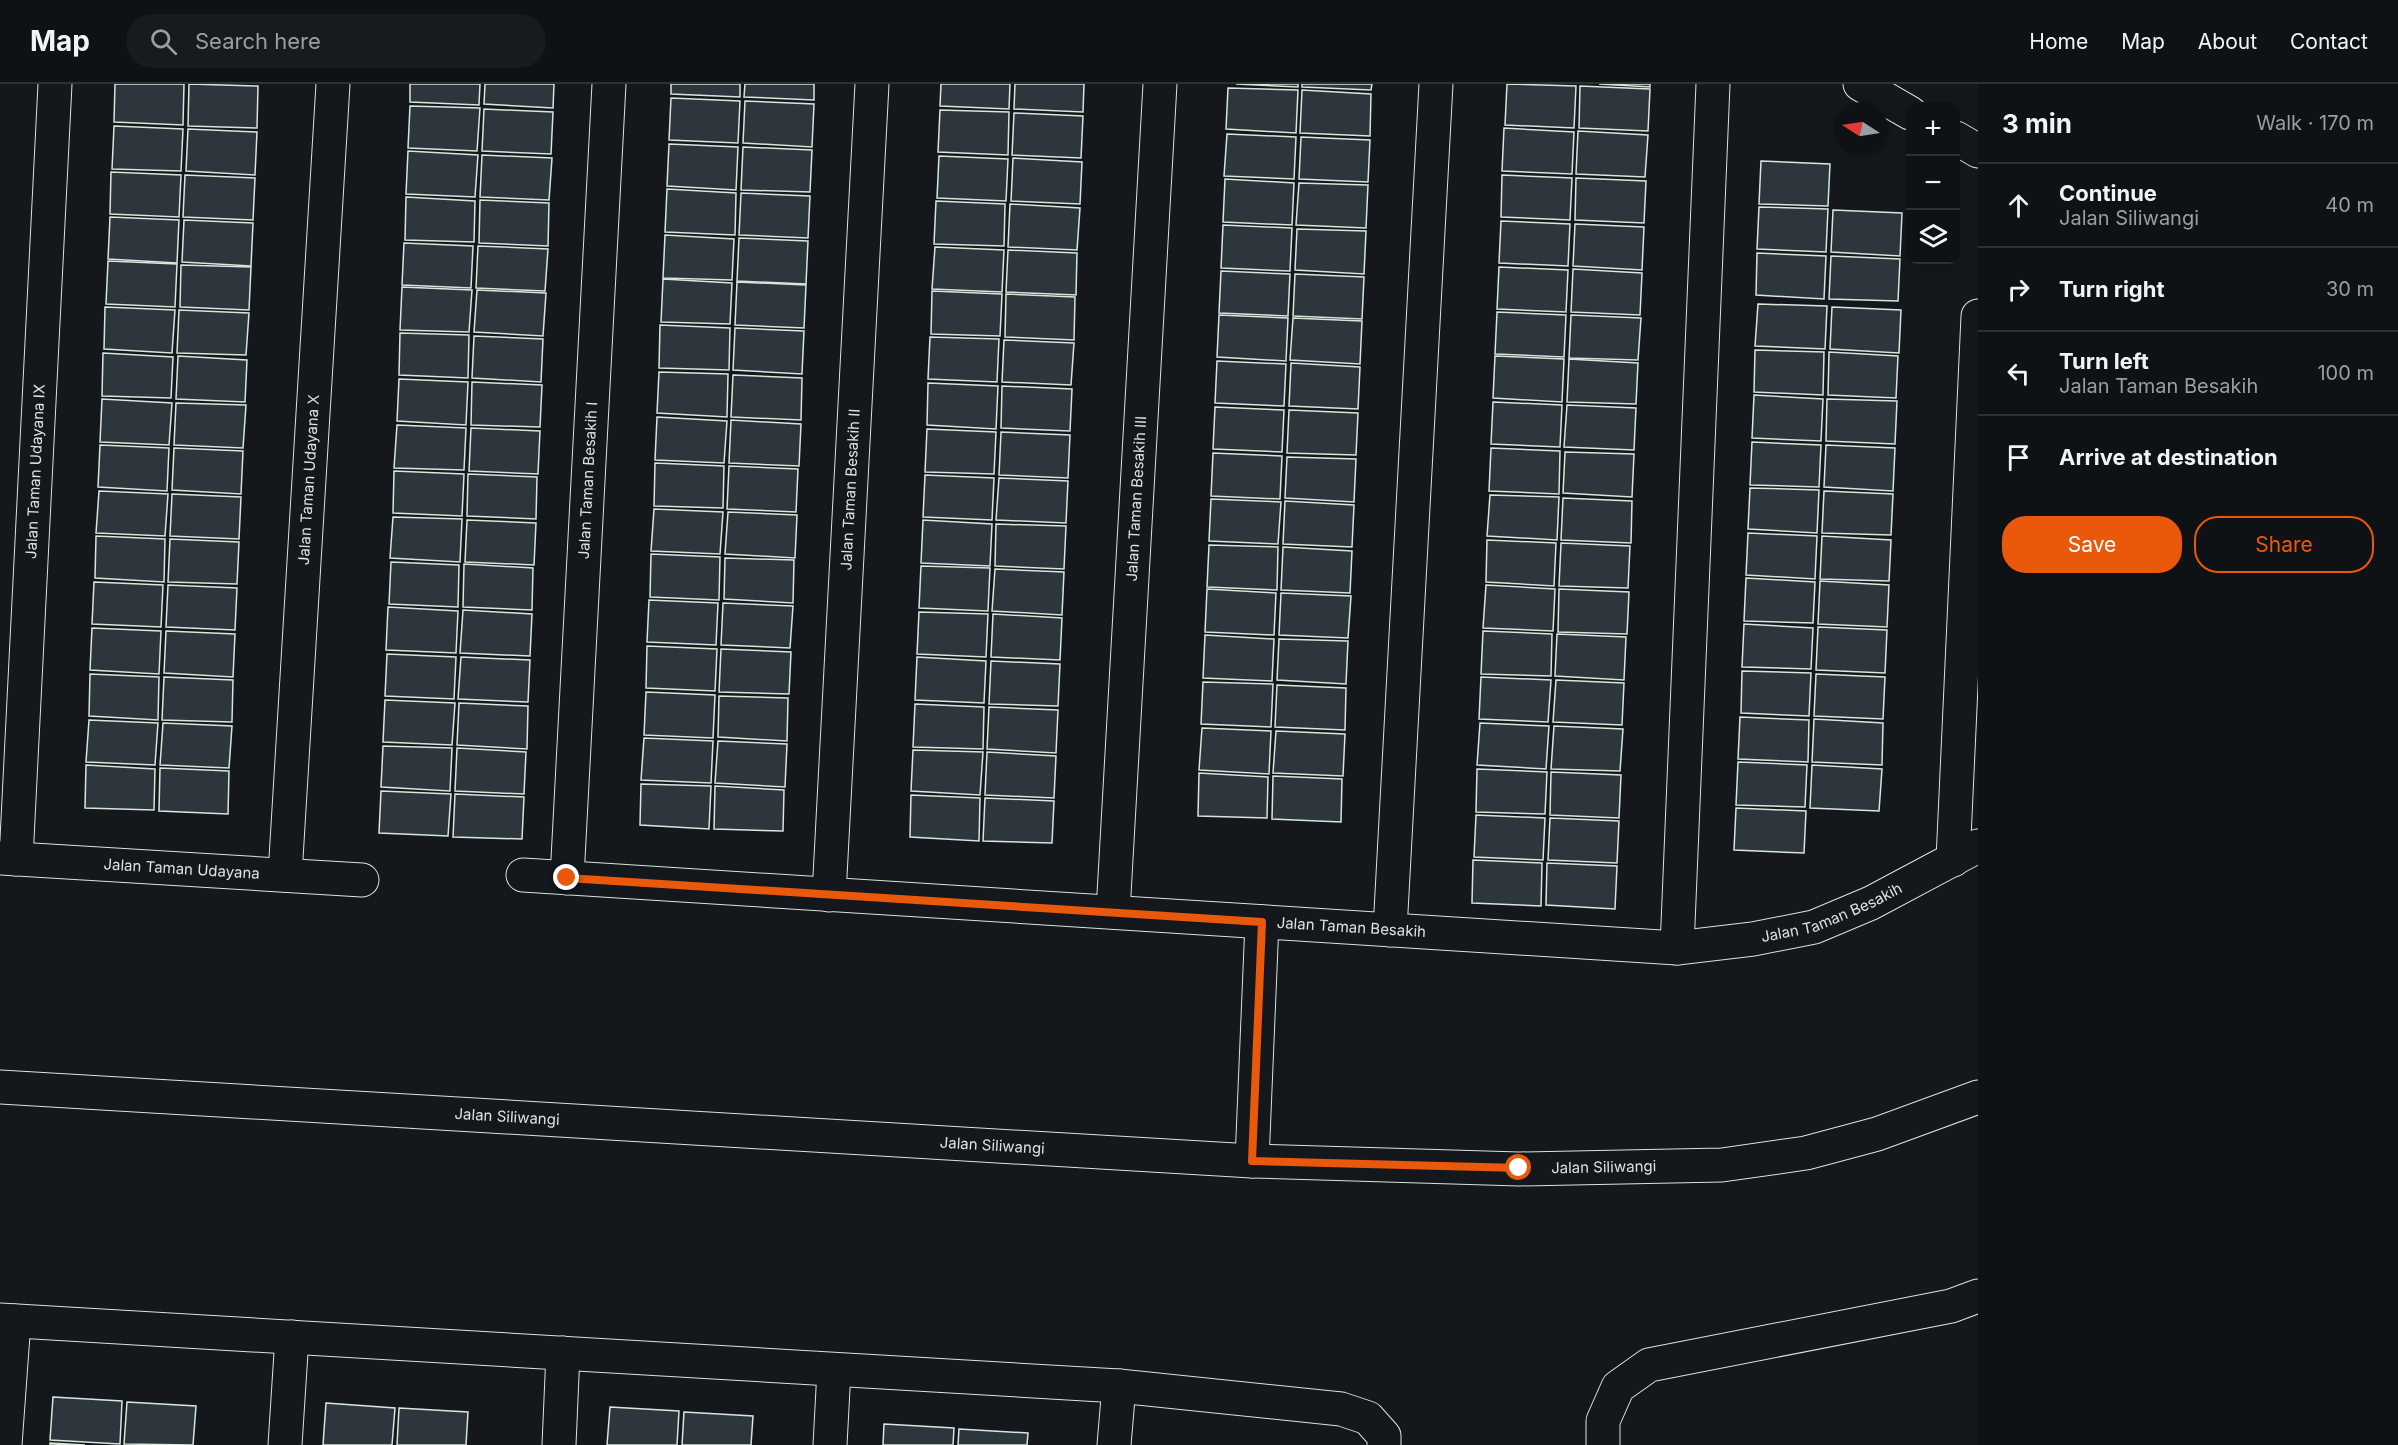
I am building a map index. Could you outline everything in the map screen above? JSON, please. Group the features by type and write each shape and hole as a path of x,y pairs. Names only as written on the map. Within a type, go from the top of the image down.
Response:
{"street":[{"name":"Jalan Taman Udayana IX","path":"8,858 56,84"},
{"name":"Jalan Taman Udayana X","path":"285,875 333,84"},
{"name":"Jalan Taman Besakih I","path":"567,878 609,84"},
{"name":"Jalan Taman Besakih II","path":"828,895 872,84"},
{"name":"Jalan Taman Besakih III","path":"1113,912 1160,84"},
{"path":"1390,930 1436,84"},
{"path":"1677,948 1713,84"},
{"path":"1860,84 1906,110"},
{"path":"1960,140 1978,151"},
{"path":"1966,853 1978,316"},
{"name":"Jalan Taman Besakih","path":"523,875 1677,948 1753,939 1814,927 1871,903 1966,853"},
{"name":"Jalan Taman Udayana","path":"8,858 362,880"},
{"path":"1252,1161 1262,922"},
{"name":"Jalan Siliwangi","path":"0,1087 1252,1161 1519,1168 1722,1165 1806,1153 1877,1134 1978,1097"},
{"path":"1603,1445 1603,1421 1618,1387 1649,1365 1952,1306 1978,1296"},
{"path":"5,1445 7,1321 1119,1386 1341,1409 1368,1418 1384,1436 1384,1445"},
{"path":"285,1445 292,1337"},
{"path":"559,1445 563,1353"},
{"path":"830,1445 834,1370"},
{"path":"1114,1445 1119,1386"}],"building":[{"path":"115,84 184,84 183,125 114,122"},
{"path":"189,84 258,86 257,128 188,126"},
{"path":"410,84 480,84 479,105 410,102"},
{"path":"485,84 554,84 553,108 484,104"},
{"path":"671,84 740,84 740,97 671,94"},
{"path":"745,84 814,84 814,100 744,97"},
{"path":"941,84 1010,84 1009,109 940,106"},
{"path":"1015,84 1084,84 1083,112 1014,109"},
{"path":"1236,84 1298,84 1298,87"},
{"path":"1302,84 1372,84 1371,90 1302,87"},
{"path":"1507,84 1576,86 1574,128 1505,125"},
{"path":"1599,84 1650,84 1650,87"},
{"path":"1580,86 1650,89 1648,131 1579,128"},
{"path":"1228,88 1298,90 1296,133 1226,129"},
{"path":"1302,90 1371,94 1370,136 1300,133"},
{"path":"671,98 740,101 738,143 669,140"},
{"path":"745,101 814,104 812,147 743,143"},
{"path":"410,106 480,108 477,151 408,148"},
{"path":"484,109 553,112 551,154 482,151"},
{"path":"940,110 1009,112 1008,155 938,152"},
{"path":"1014,113 1083,116 1081,158 1012,155"},
{"path":"114,126 183,129 181,171 112,169"},
{"path":"1504,128 1574,132 1572,174 1502,171"},
{"path":"188,129 257,132 255,175 186,171"},
{"path":"1578,131 1648,135 1645,177 1576,174"},
{"path":"1227,134 1296,137 1294,179 1224,176"},
{"path":"1301,137 1370,140 1368,182 1299,179"},
{"path":"669,144 738,147 736,190 667,186"},
{"path":"743,147 812,150 810,192 741,190"},
{"path":"408,151 478,155 475,197 406,194"},
{"path":"482,155 552,158 549,200 480,197"},
{"path":"939,156 1008,159 1006,201 937,198"},
{"path":"1013,158 1082,162 1080,204 1011,201"},
{"path":"1761,161 1830,164 1828,206 1759,204"},
{"path":"111,172 181,175 179,217 110,214"},
{"path":"185,175 255,178 253,220 183,217"},
{"path":"1502,175 1572,178 1570,220 1501,217"},
{"path":"1576,178 1646,181 1644,223 1575,220"},
{"path":"1225,179 1294,183 1292,225 1223,222"},
{"path":"1299,183 1368,185 1366,228 1296,225"},
{"path":"667,189 736,193 735,235 665,232"},
{"path":"741,193 810,196 808,238 739,235"},
{"path":"406,197 475,201 474,242 405,240"},
{"path":"480,200 549,203 548,246 479,243"},
{"path":"936,201 1005,204 1004,246 934,244"},
{"path":"1010,204 1080,208 1077,250 1008,247"},
{"path":"1759,207 1828,209 1826,252 1757,249"},
{"path":"1833,210 1902,213 1900,256 1831,252"},
{"path":"110,217 179,220 177,263 108,259"},
{"path":"184,220 253,223 251,266 182,262"},
{"path":"1501,221 1570,224 1568,266 1499,263"},
{"path":"1575,224 1644,227 1642,270 1573,266"},
{"path":"1223,225 1292,228 1290,271 1221,268"},
{"path":"1297,229 1366,231 1364,274 1295,270"},
{"path":"665,235 734,239 732,280 663,278"},
{"path":"739,238 808,241 806,284 737,281"},
{"path":"404,243 473,246 471,288 402,285"},
{"path":"478,246 548,249 545,291 476,288"},
{"path":"935,247 1004,250 1002,292 932,289"},
{"path":"1008,250 1077,253 1076,295 1006,292"},
{"path":"1757,253 1826,256 1824,299 1756,295"},
{"path":"1831,256 1900,259 1898,301 1829,299"},
{"path":"108,261 177,264 175,307 106,304"},
{"path":"181,265 251,267 249,310 180,307"},
{"path":"1499,267 1568,270 1566,312 1497,309"},
{"path":"1573,269 1642,273 1640,315 1571,312"},
{"path":"1221,271 1290,274 1288,316 1219,313"},
{"path":"1295,274 1364,277 1362,319 1293,316"},
{"path":"663,279 732,283 730,324 661,322"},
{"path":"737,282 806,285 804,328 735,325"},
{"path":"402,287 472,290 469,332 400,330"},
{"path":"477,290 546,293 543,336 474,332"},
{"path":"932,291 1002,294 1000,336 931,334"},
{"path":"1006,294 1075,297 1074,340 1005,337"},
{"path":"1758,304 1827,306 1825,349 1755,346"},
{"path":"105,307 175,310 172,353 104,349"},
{"path":"1832,307 1901,310 1899,353 1830,349"},
{"path":"179,310 249,313 246,355 177,353"},
{"path":"1497,312 1566,315 1564,357 1495,354"},
{"path":"1219,315 1288,318 1286,361 1217,357"},
{"path":"1571,315 1641,318 1638,360 1569,358"},
{"path":"1293,318 1362,321 1360,364 1290,360"},
{"path":"660,325 730,328 729,370 659,368"},
{"path":"735,328 804,331 802,374 733,370"},
{"path":"400,333 469,335 468,378 399,375"},
{"path":"474,336 543,339 541,382 472,378"},
{"path":"930,337 999,339 997,382 928,379"},
{"path":"1004,340 1074,343 1071,385 1002,382"},
{"path":"1755,350 1824,352 1823,395 1754,392"},
{"path":"1829,352 1898,356 1896,398 1828,395"},
{"path":"103,353 173,357 171,398 102,396"},
{"path":"178,356 247,360 245,402 176,399"},
{"path":"1495,356 1564,359 1562,402 1493,398"},
{"path":"1569,359 1638,363 1636,404 1567,402"},
{"path":"1217,361 1286,364 1284,406 1215,403"},
{"path":"1291,363 1360,367 1358,409 1289,406"},
{"path":"659,372 728,374 727,417 657,413"},
{"path":"733,375 802,378 801,420 731,417"},
{"path":"399,379 468,382 466,425 397,421"},
{"path":"472,382 542,385 540,427 471,425"},
{"path":"928,383 998,386 996,429 927,425"},
{"path":"1002,386 1072,389 1070,431 1001,428"},
{"path":"1754,395 1823,399 1821,441 1752,438"},
{"path":"102,399 172,403 169,445 100,442"},
{"path":"1827,399 1897,401 1895,444 1826,441"},
{"path":"1493,402 1562,405 1560,447 1491,444"},
{"path":"176,403 246,405 243,448 174,445"},
{"path":"1567,405 1636,408 1634,450 1564,447"},
{"path":"1215,407 1284,410 1282,452 1213,449"},
{"path":"1289,410 1358,413 1356,455 1287,453"},
{"path":"657,417 727,421 724,463 655,460"},
{"path":"731,420 801,424 799,466 729,463"},
{"path":"397,425 466,428 464,470 394,468"},
{"path":"471,428 540,431 538,474 469,471"},
{"path":"927,429 996,432 994,474 925,472"},
{"path":"1001,432 1070,435 1068,478 999,475"},
{"path":"1752,442 1821,445 1819,487 1750,485"},
{"path":"100,445 169,448 167,491 98,487"},
{"path":"1826,445 1895,448 1893,491 1824,487"},
{"path":"174,448 243,451 241,494 172,490"},
{"path":"1491,448 1560,451 1559,494 1489,491"},
{"path":"1565,452 1634,454 1632,497 1563,493"},
{"path":"1213,453 1282,456 1280,499 1211,496"},
{"path":"1287,457 1356,459 1354,502 1285,498"},
{"path":"655,463 724,466 723,508 654,506"},
{"path":"729,466 798,469 796,512 727,509"},
{"path":"394,471 464,474 462,516 393,513"},
{"path":"468,474 537,477 536,519 467,516"},
{"path":"925,475 994,478 992,520 923,517"},
{"path":"999,478 1068,481 1066,523 996,520"},
{"path":"1750,488 1819,490 1817,533 1748,529"},
{"path":"99,491 168,494 165,536 96,533"},
{"path":"1824,491 1893,494 1891,535 1822,533"},
{"path":"172,494 241,497 239,539 170,536"},
{"path":"1490,495 1559,497 1557,540 1487,536"},
{"path":"1563,498 1632,501 1631,543 1561,540"},
{"path":"1211,499 1281,502 1278,544 1209,541"},
{"path":"1285,501 1354,505 1352,547 1283,544"},
{"path":"654,509 723,512 720,554 651,551"},
{"path":"728,512 797,515 795,558 725,554"},
{"path":"393,517 462,519 460,562 390,558"},
{"path":"467,520 536,523 534,565 465,562"},
{"path":"923,520 992,524 990,566 921,563"},
{"path":"996,524 1066,526 1064,569 995,566"},
{"path":"1748,533 1817,536 1815,579 1746,575"},
{"path":"96,536 165,539 164,582 95,578"},
{"path":"1822,536 1891,540 1889,581 1820,579"},
{"path":"170,539 239,542 237,584 168,582"},
{"path":"1487,540 1556,543 1554,586 1486,582"},
{"path":"1561,543 1630,546 1628,588 1559,586"},
{"path":"1209,545 1278,547 1277,590 1207,587"},
{"path":"1283,547 1352,551 1350,593 1281,590"},
{"path":"651,554 720,557 719,600 650,597"},
{"path":"725,558 794,560 793,603 724,599"},
{"path":"391,562 459,565 458,607 389,604"},
{"path":"464,564 533,568 532,610 463,607"},
{"path":"921,566 990,568 988,611 919,608"},
{"path":"995,569 1064,572 1062,615 992,611"},
{"path":"1746,578 1815,582 1813,623 1744,621"},
{"path":"1820,581 1889,585 1887,627 1818,624"},
{"path":"94,582 163,585 161,627 92,624"},
{"path":"168,585 237,588 235,630 166,627"},
{"path":"1486,585 1555,589 1553,631 1483,628"},
{"path":"1207,589 1276,593 1274,635 1205,632"},
{"path":"1559,589 1629,592 1627,634 1558,632"},
{"path":"1281,593 1351,596 1348,638 1279,635"},
{"path":"649,600 718,603 716,645 647,642"},
{"path":"723,603 793,606 790,648 721,645"},
{"path":"388,607 458,611 456,653 386,650"},
{"path":"463,610 532,614 530,656 460,653"},
{"path":"919,612 988,614 986,657 917,654"},
{"path":"993,614 1062,618 1060,660 991,657"},
{"path":"1744,624 1813,628 1811,669 1742,667"},
{"path":"1818,627 1887,630 1885,673 1816,670"},
{"path":"92,628 161,631 159,674 90,670"},
{"path":"166,631 235,634 233,677 164,673"},
{"path":"1483,631 1552,634 1551,676 1481,674"},
{"path":"1557,634 1626,637 1624,680 1555,676"},
{"path":"1205,635 1274,639 1272,681 1203,678"},
{"path":"1279,639 1348,641 1346,684 1277,680"},
{"path":"647,646 717,649 715,691 646,688"},
{"path":"721,649 791,652 789,694 719,692"},
{"path":"387,654 456,657 454,699 385,696"},
{"path":"461,657 530,660 528,702 458,699"},
{"path":"917,657 986,661 984,703 915,700"},
{"path":"991,661 1060,664 1058,706 989,704"},
{"path":"1742,671 1811,673 1809,716 1741,713"},
{"path":"90,674 159,677 158,720 89,716"},
{"path":"1816,674 1885,677 1883,719 1814,716"},
{"path":"164,677 233,680 232,722 162,720"},
{"path":"1481,677 1551,680 1548,722 1479,719"},
{"path":"1556,680 1624,683 1622,725 1553,722"},
{"path":"1203,682 1273,684 1271,727 1201,724"},
{"path":"1277,685 1346,688 1345,730 1275,727"},
{"path":"646,692 715,695 713,738 644,735"},
{"path":"719,696 788,698 787,741 718,737"},
{"path":"385,700 455,703 452,745 383,742"},
{"path":"459,703 528,706 527,749 457,745"},
{"path":"915,704 984,707 983,749 913,747"},
{"path":"989,707 1058,710 1056,753 987,749"},
{"path":"1740,717 1809,720 1808,762 1738,759"},
{"path":"1814,719 1883,723 1882,765 1812,762"},
{"path":"89,720 158,723 155,765 86,762"},
{"path":"163,723 232,726 229,768 160,765"},
{"path":"1480,723 1549,726 1546,769 1477,765"},
{"path":"1554,726 1623,729 1620,771 1551,769"},
{"path":"1202,728 1271,731 1269,774 1199,770"},
{"path":"1276,731 1345,734 1343,776 1273,773"},
{"path":"644,738 713,741 711,783 641,780"},
{"path":"718,741 787,744 785,787 715,783"},
{"path":"383,746 452,748 450,791 381,787"},
{"path":"457,748 526,752 524,794 455,791"},
{"path":"913,750 983,752 980,795 911,791"},
{"path":"987,752 1056,756 1054,798 985,795"},
{"path":"1738,762 1807,765 1805,807 1736,805"},
{"path":"86,765 155,769 154,810 85,808"},
{"path":"1812,765 1882,769 1879,811 1810,808"},
{"path":"160,768 229,771 228,814 159,811"},
{"path":"1477,769 1547,772 1545,814 1476,812"},
{"path":"1551,772 1621,775 1619,818 1550,815"},
{"path":"1199,773 1268,777 1267,818 1198,816"},
{"path":"1273,776 1342,779 1341,822 1272,819"},
{"path":"641,784 711,786 709,829 640,825"},
{"path":"715,786 784,790 783,831 714,829"},
{"path":"381,791 451,794 448,836 379,833"},
{"path":"455,794 524,797 522,839 453,837"},
{"path":"911,795 980,798 979,841 910,837"},
{"path":"985,798 1054,801 1052,843 983,841"},
{"path":"1736,808 1806,811 1804,853 1734,850"},
{"path":"1476,815 1545,818 1543,860 1474,857"},
{"path":"1550,818 1619,821 1617,863 1548,860"},
{"path":"1473,860 1542,863 1541,906 1472,903"},
{"path":"1547,863 1617,866 1615,909 1546,905"},
{"path":"53,1397 122,1401 120,1444 50,1440"},
{"path":"127,1402 196,1406 193,1445 124,1444"},
{"path":"326,1403 395,1408 392,1445 323,1445"},
{"path":"610,1407 679,1411 677,1445 607,1445"},
{"path":"399,1408 468,1412 466,1445 397,1445"},
{"path":"684,1412 753,1416 751,1445 682,1445"},
{"path":"884,1424 954,1428 953,1445 883,1445"},
{"path":"959,1429 1028,1433 1027,1445 958,1445"},
{"path":"50,1443 85,1445 50,1445"}],"route":[{"path":"567,878 1262,922 1252,1161 1519,1168"}]}
